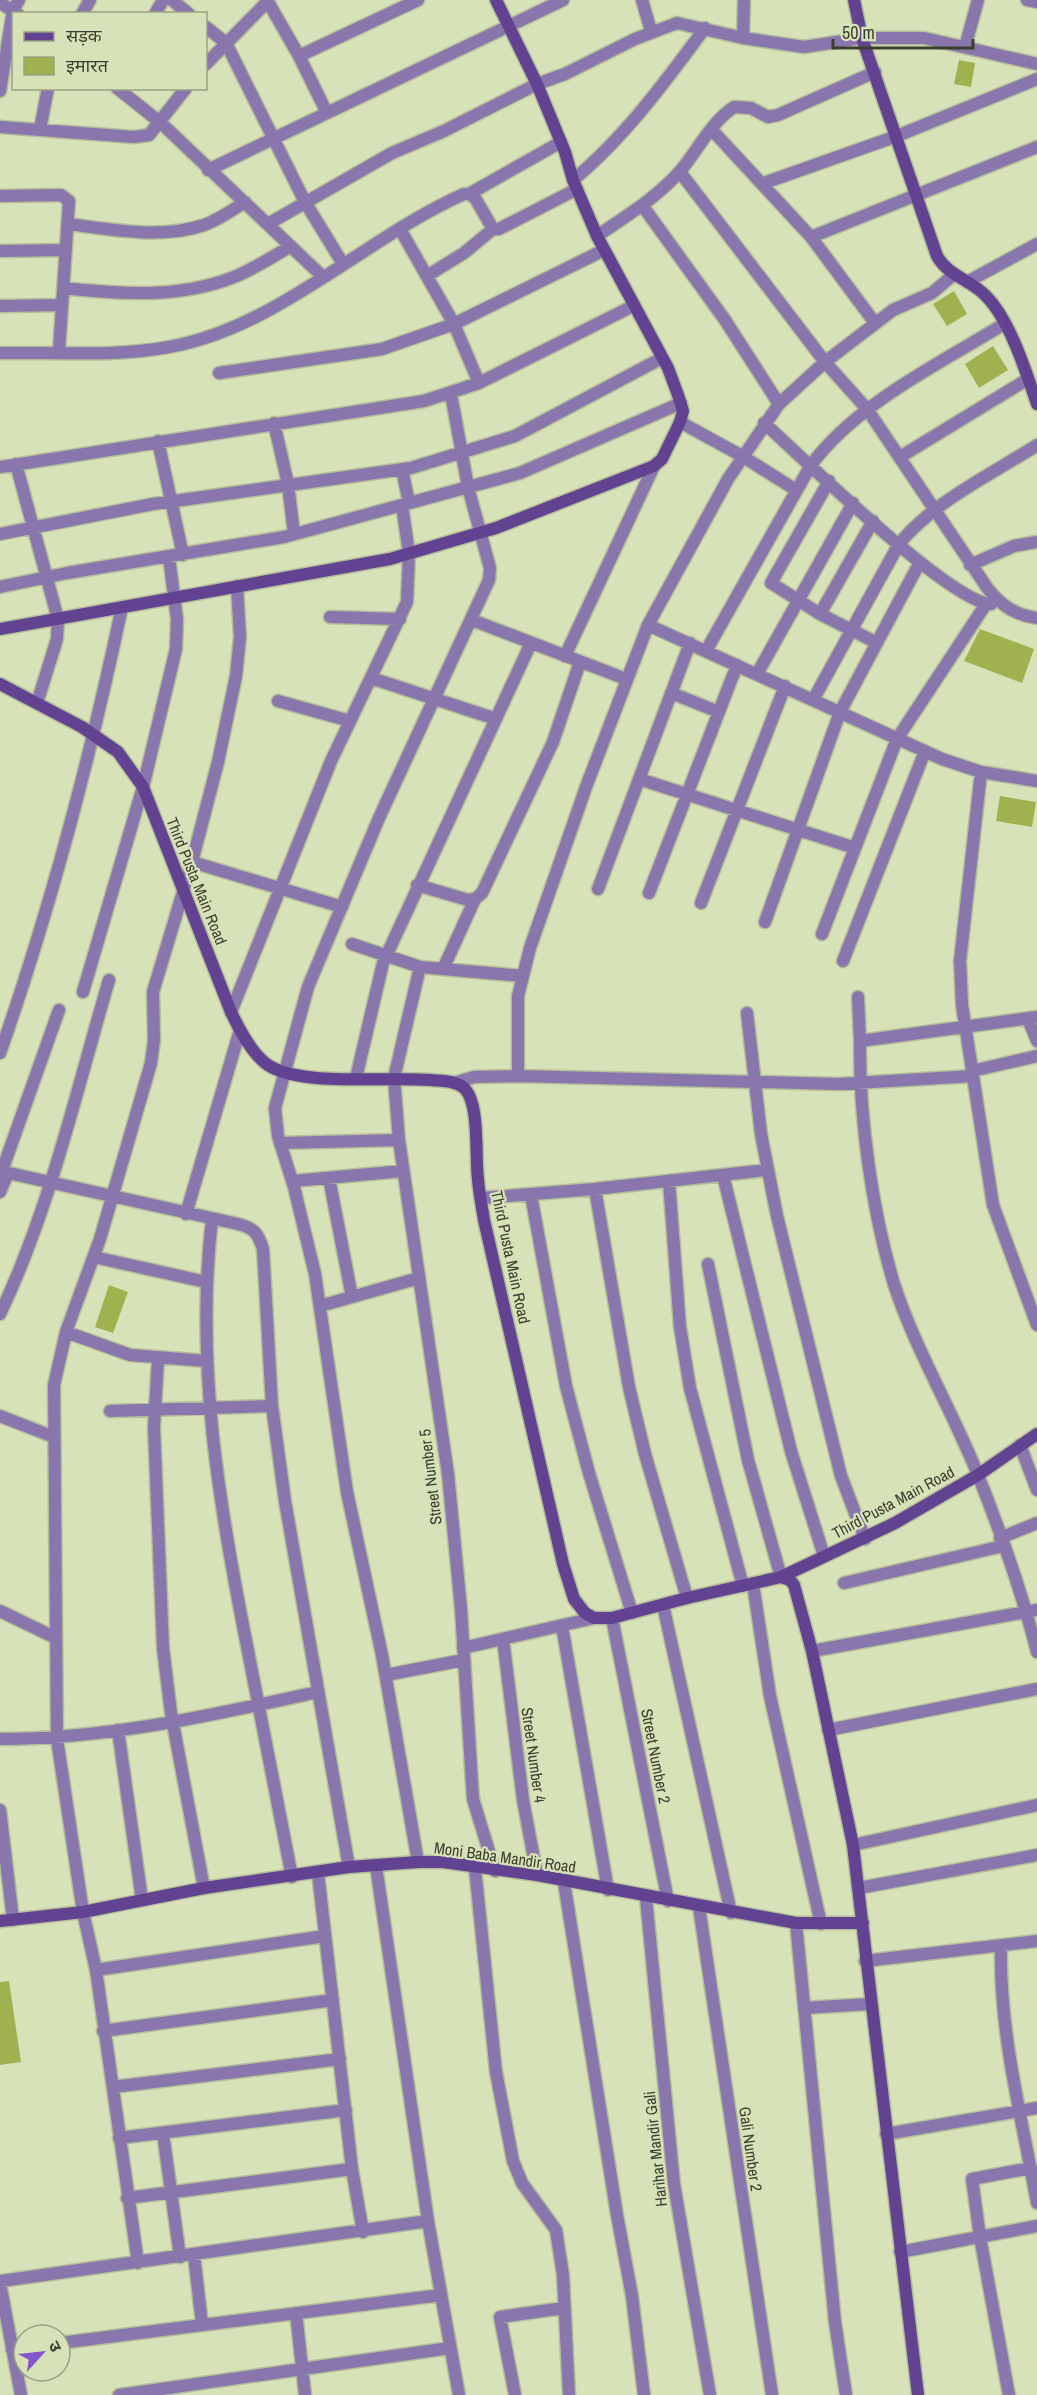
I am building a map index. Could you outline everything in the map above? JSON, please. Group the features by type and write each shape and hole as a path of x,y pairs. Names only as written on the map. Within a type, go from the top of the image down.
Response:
{"street":[{"path":"172,0 187,12"},
{"path":"299,56 418,0"},
{"path":"0,629 409,553 478,533 577,498 654,466 662,459 683,411 672,377 597,236 537,84 496,0"},
{"path":"208,170 563,0"},
{"path":"642,0 651,31"},
{"path":"744,0 744,38"},
{"path":"854,0 862,38 937,256 952,276 967,282 985,294 1004,324 1037,404"},
{"path":"965,47 978,0"},
{"path":"1028,0 1037,2"},
{"path":"207,63 267,1 299,56 327,113"},
{"path":"0,3 16,8"},
{"path":"268,224 392,153 454,127 537,84 565,74 651,31 677,23 744,38 804,46 862,38 924,38 1037,64"},
{"path":"207,28 226,43 305,202 343,264"},
{"path":"427,276 464,253 493,229 503,227 575,185 628,126 705,28"},
{"path":"0,91 12,29"},
{"path":"597,236 642,205 680,172 712,130 734,107 751,108 768,117 875,72"},
{"path":"764,183 897,136 1037,79"},
{"path":"40,129 48,90"},
{"path":"120,90 161,123 322,276"},
{"path":"0,127 134,137 149,135 161,123 185,90"},
{"path":"712,130 764,183 811,237 875,322"},
{"path":"0,353 83,352 169,347 201,338 270,309 400,229 455,198 469,194 561,142"},
{"path":"811,237 1037,147"},
{"path":"680,172 825,362 867,409 970,565 1000,604 1024,616 1037,618"},
{"path":"469,194 475,198 493,229"},
{"path":"0,196 67,197 71,208 59,351"},
{"path":"69,225 103,229 181,231 219,219 245,202"},
{"path":"642,205 725,320 779,404"},
{"path":"400,229 454,324 479,383"},
{"path":"967,282 1037,243"},
{"path":"63,288 174,292 234,277 291,246"},
{"path":"0,251 66,250"},
{"path":"219,374 382,349 454,324 604,250"},
{"path":"518,1076 518,996 541,916 626,679 648,625 675,572 742,456 779,404 825,362 875,322 893,310 932,293 952,276"},
{"path":"0,306 62,305"},
{"path":"0,467 393,406 451,394 479,383 633,306"},
{"path":"706,651 811,465 835,437 867,409 1004,324"},
{"path":"0,534 170,501 402,469 461,454 515,436 662,358"},
{"path":"900,457 1028,379"},
{"path":"418,1862 386,1675 347,1492 320,1306 293,1181 280,1143 275,1108 308,987 379,818 489,580 490,568 478,533 451,394"},
{"path":"0,587 294,534 406,504 520,473 681,403"},
{"path":"680,422 742,456 796,490"},
{"path":"274,423 288,484 294,534"},
{"path":"764,423 899,544 952,587 986,604 1000,604"},
{"path":"158,441 183,555"},
{"path":"813,699 899,544 935,510 1037,445"},
{"path":"16,464 58,619 57,639 37,703"},
{"path":"565,656 654,466"},
{"path":"231,1012 279,886 331,761 400,619 409,591 409,553 402,469"},
{"path":"829,481 771,583 820,614 877,643"},
{"path":"757,674 853,503"},
{"path":"820,614 873,521"},
{"path":"970,565 1014,546 1037,542"},
{"path":"83,992 143,787 176,649 178,633 169,557"},
{"path":"765,922 840,712 920,562"},
{"path":"138,2263 96,1970 83,1912 57,1739 54,1385 66,1332 113,1197 151,1063 154,1040 153,992 184,893 218,762 236,676 240,637 237,586"},
{"path":"822,934 897,739 986,604"},
{"path":"0,1053 49,905 95,736 122,607"},
{"path":"330,617 400,619"},
{"path":"472,620 626,679"},
{"path":"648,625 925,752 981,772 1037,781"},
{"path":"356,1078 387,954 531,643"},
{"path":"598,889 690,644"},
{"path":"443,969 475,899 482,893 530,796 557,733 580,662"},
{"path":"649,893 737,665"},
{"path":"371,678 496,719"},
{"name":"Third Pusta Main Road","path":"0,684 95,736 118,752 143,787 240,1030 263,1062 285,1075"},
{"path":"701,903 785,686"},
{"path":"671,693 719,712"},
{"path":"278,701 350,721"},
{"path":"843,961 925,752"},
{"path":"981,772 960,961 964,1026 993,1205 1037,1325"},
{"path":"639,779 736,812 855,848"},
{"path":"192,862 279,886 342,907"},
{"path":"417,885 468,900 475,899"},
{"path":"352,944 420,967 523,976"},
{"name":"Street Number 5","path":"420,967 394,1078 399,1140 448,1474 464,1654 473,1799 495,1870"},
{"path":"0,1314 15,1283 50,1183 109,980"},
{"path":"858,997 860,1083 876,1201 895,1285 978,1475 1002,1542 1032,1612 1037,1652"},
{"path":"0,1192 3,1172 59,1010"},
{"path":"747,1013 767,1170 841,1476 865,1539"},
{"path":"860,1041 1032,1018 1037,1041"},
{"path":"186,1214 240,1030"},
{"path":"285,1075 394,1078 454,1083 474,1077 518,1076 860,1083 972,1073 1037,1056"},
{"name":"Third Pusta Main Road","path":"454,1083 466,1090 473,1108 481,1198 563,1564 574,1599 585,1613 594,1618 612,1618 781,1577 865,1539 978,1475 1037,1434"},
{"path":"280,1143 399,1140"},
{"path":"481,1198 595,1189 767,1170"},
{"path":"293,1181 403,1171"},
{"path":"3,1172 252,1228 259,1234 263,1249 272,1406 349,1867"},
{"path":"723,1176 791,1451 824,1556"},
{"path":"329,1178 352,1297"},
{"path":"669,1181 679,1316 690,1388 748,1585 770,1696 821,1924"},
{"path":"595,1189 629,1387 645,1454 687,1598"},
{"path":"531,1195 566,1386 589,1473 632,1613"},
{"path":"212,1219 206,1282 208,1407 222,1514 292,1877"},
{"path":"94,1257 206,1282"},
{"path":"708,1264 748,1460 781,1577 790,1580 794,1585 812,1651 853,1845 918,2395"},
{"path":"320,1306 419,1278"},
{"path":"66,1332 130,1355 158,1359 207,1361"},
{"path":"158,1359 155,1411 163,1648 173,1722 204,1888"},
{"path":"110,1412 272,1406"},
{"path":"0,1416 54,1437"},
{"path":"1020,1445 1037,1490"},
{"path":"844,1583 1002,1542 1037,1523"},
{"path":"663,1605 731,1913"},
{"path":"0,1611 56,1638"},
{"path":"812,1651 1032,1612"},
{"path":"386,1675 464,1654 503,1639 594,1618"},
{"name":"Street Number 2","path":"612,1618 668,1901"},
{"path":"562,1626 608,1890"},
{"name":"Street Number 4","path":"503,1639 523,1800 537,1875"},
{"path":"828,1730 1037,1689"},
{"path":"0,1739 57,1739 173,1722 318,1692"},
{"path":"118,1730 142,1900"},
{"path":"853,1845 1037,1805"},
{"path":"0,1810 6,1920"},
{"path":"858,1888 1037,1855"},
{"name":"Moni Baba Mandir Road","path":"6,1920 83,1912 204,1888 349,1867 418,1862 537,1875 646,1898 796,1923 863,1923"},
{"path":"376,1866 428,2221 459,2395"},
{"path":"475,1868 496,2072 513,2161 522,2182 556,2230 563,2275 569,2395"},
{"path":"318,1873 352,2169 363,2232"},
{"path":"564,1882 632,2296 644,2395"},
{"name":"Harihar Mandir Gali","path":"646,1898 674,2184 710,2395"},
{"name":"Gali Number 2","path":"699,1907 772,2395"},
{"path":"796,1923 835,2322 846,2395"},
{"path":"96,1970 326,1936"},
{"path":"865,1961 1037,1941"},
{"path":"1001,1946 1000,1975 1037,2202"},
{"path":"103,2031 333,2000"},
{"path":"804,2008 870,2004"},
{"path":"113,2087 340,2059"},
{"path":"886,2134 1037,2108"},
{"path":"119,2138 346,2110"},
{"path":"163,2133 180,2257"},
{"path":"1009,2395 980,2237 972,2178 1031,2168"},
{"path":"127,2198 352,2169"},
{"path":"12,2328 0,2285 1,2281 363,2232 428,2221"},
{"path":"900,2252 1037,2226"},
{"path":"194,2255 202,2324"},
{"path":"72,2341 441,2295"},
{"path":"515,2395 500,2317 564,2308"},
{"path":"296,2313 305,2395"},
{"path":"119,2395 450,2348"}],"building":[{"path":"959,60 975,63 971,87 954,84"},
{"path":"954,291 967,314 947,326 933,304"},
{"path":"993,346 1008,370 979,388 965,364"},
{"path":"980,629 1034,649 1022,683 964,661"},
{"path":"1000,796 1036,802 1032,827 996,821"},
{"path":"109,1285 128,1292 113,1333 95,1327"},
{"path":"9,1981 21,2062 0,2065 0,1982"}]}
